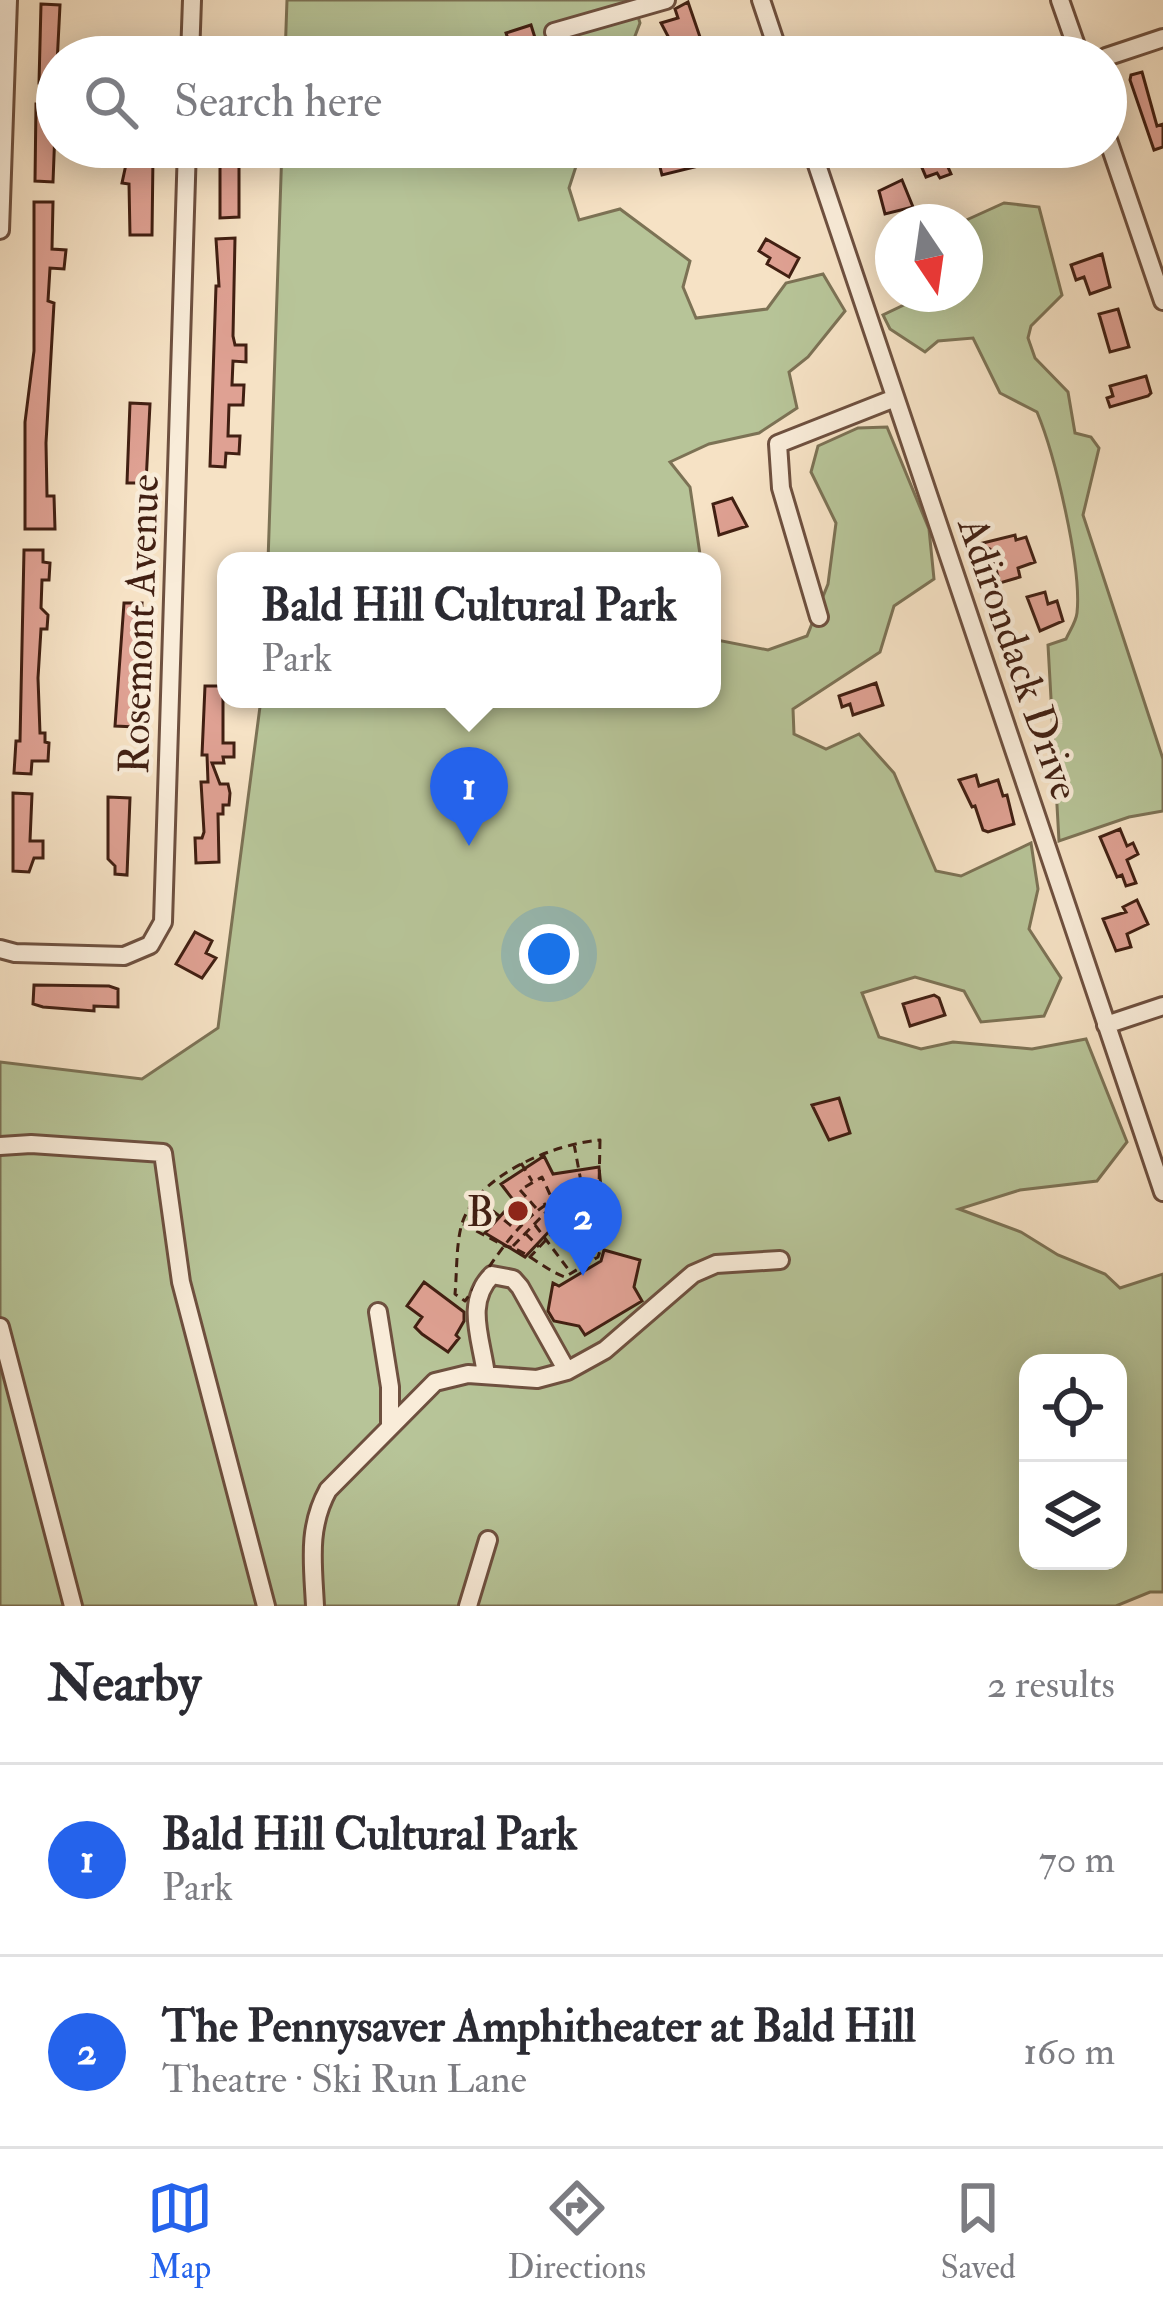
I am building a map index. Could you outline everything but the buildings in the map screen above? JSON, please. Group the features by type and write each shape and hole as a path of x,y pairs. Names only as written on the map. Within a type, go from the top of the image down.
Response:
{"street":[{"path":"0,230 8,0"},
{"path":"191,36 192,0"},
{"path":"554,32 666,0"},
{"path":"761,0 773,36"},
{"path":"1060,0 1073,36"},
{"path":"1127,50 1163,38"},
{"name":"Rosemont Avenue","path":"0,949 124,956 150,945 163,922 187,168"},
{"name":"Adirondack Drive","path":"818,168 1163,1192"},
{"path":"1118,168 1163,301"},
{"path":"819,617 781,488 778,444 895,398"},
{"path":"1106,1025 1163,1006"},
{"path":"0,1146 163,1153 181,1282 266,1606"},
{"path":"315,1606 311,1533 316,1511 328,1490 435,1382 452,1375 537,1379 566,1371 605,1350 693,1274 716,1264 780,1260"},
{"path":"486,1375 475,1312 476,1301 492,1275 513,1279 520,1287 566,1371"},
{"path":"378,1312 390,1387 390,1424"},
{"path":"0,1327 73,1606"},
{"path":"468,1606 488,1540"}],"path":[{"path":"462,1223 505,1246 513,1246 557,1275 565,1277 583,1267 600,1251 600,1140 574,1142 520,1162 478,1199 462,1223 455,1294 465,1301 505,1246 517,1230 537,1210 597,1191"},
{"path":"574,1142 583,1189"},
{"path":"520,1162 533,1182"},
{"path":"537,1210 520,1190 542,1177 552,1199"},
{"path":"513,1246 552,1199 583,1189 597,1191"},
{"path":"478,1199 517,1230"},
{"path":"569,1202 594,1260"},
{"path":"546,1206 583,1267"},
{"path":"528,1259 559,1226 602,1212"},
{"path":"533,1224 571,1274"},
{"path":"525,1233 539,1247"}],"green space":[{"path":"287,0 633,0 640,23 635,36 286,36"},
{"path":"281,168 575,168 569,188 579,220 620,209 690,261 683,287 696,318 767,309 786,283 823,274 845,311 808,357 789,372 797,408 759,433 709,444 670,462 690,487 700,552 268,552"},
{"path":"1004,203 1039,207 1062,295 1031,326 1028,338 1035,358 1068,392 1075,433 1091,437 1099,448 1083,515 1163,759 1163,811 1129,817 1059,841 1048,645 1066,639 1076,616 1077,593 1066,512 1044,431 1037,412 1000,393 973,338 938,341 925,352 890,329 883,315 983,312 983,212"},
{"path":"887,427 929,529 934,579 894,606 880,652 793,709 794,734 826,749 859,734 894,773 936,871 961,876 1031,843 1038,889 1029,929 1061,978 1044,1016 981,1022 964,991 915,977 862,993 879,1037 921,1049 953,1042 1032,1049 1086,1039 1127,1142 1097,1181 1020,1190 959,1209 1021,1232 1058,1255 1105,1274 1120,1288 1163,1274 1163,1592 1150,1592 1116,1606 0,1606 0,1062 142,1079 218,1028 260,708 721,708 721,641 768,650 807,636 828,584 836,523 811,472 818,446 858,428"}],"place":[{"name":"Bald Hill Cultural Park","path":"469,846"},
{"name":"B","path":"518,1211"},
{"name":"The Pennysaver Amphitheater at Bald Hill","path":"583,1276"}]}
